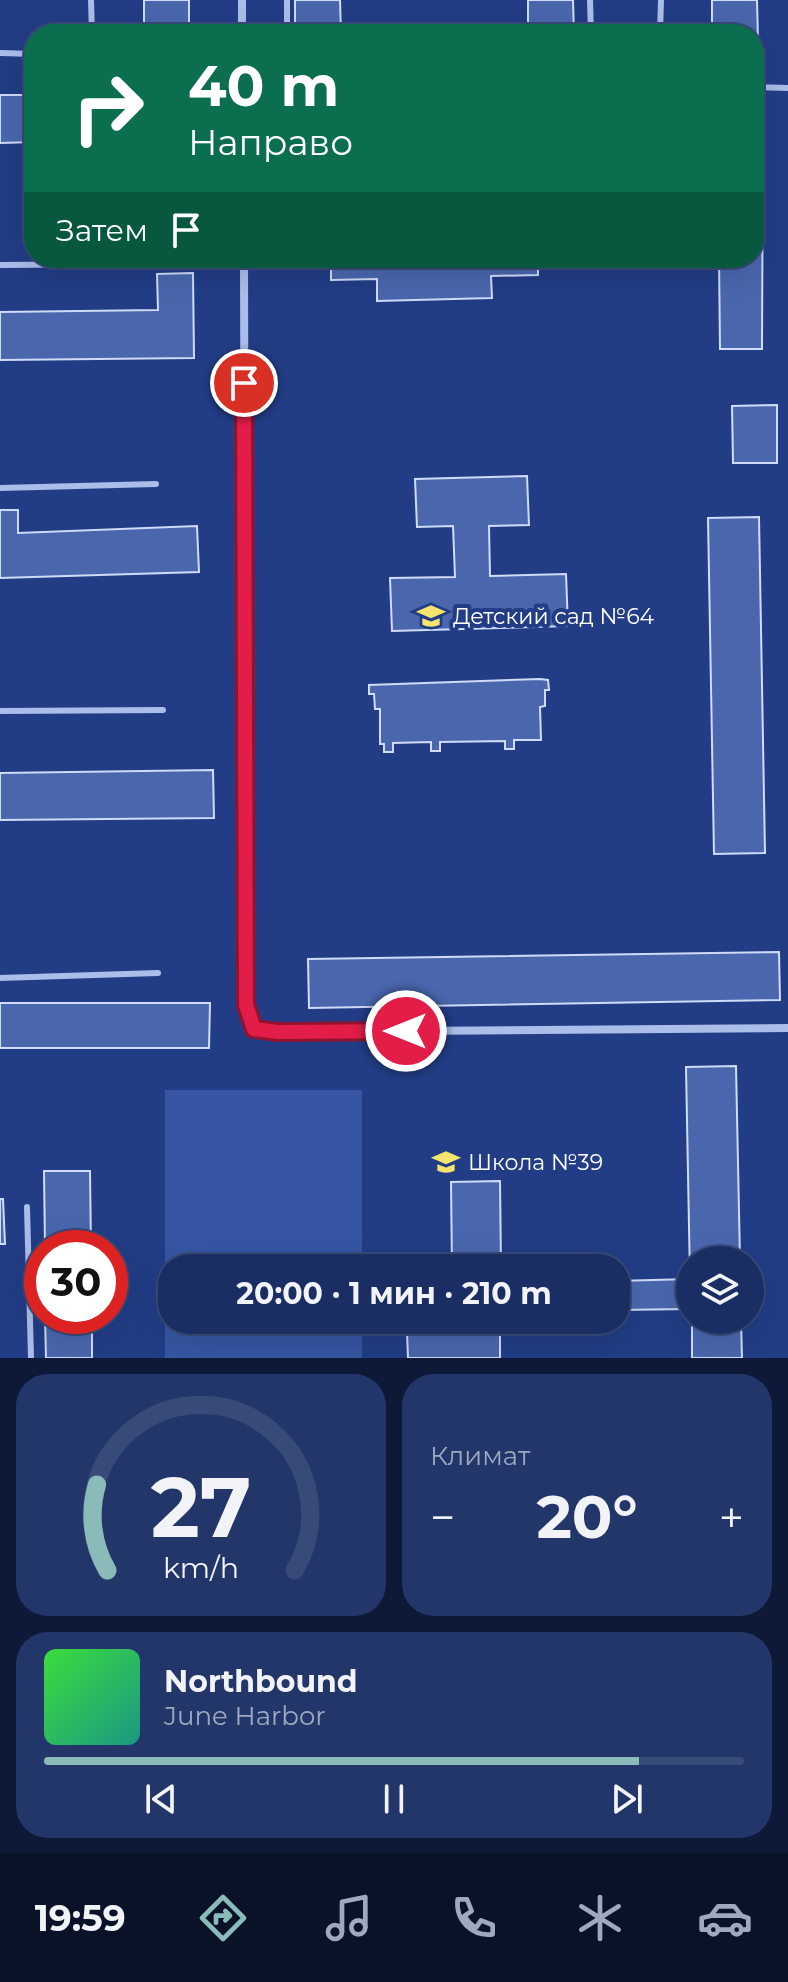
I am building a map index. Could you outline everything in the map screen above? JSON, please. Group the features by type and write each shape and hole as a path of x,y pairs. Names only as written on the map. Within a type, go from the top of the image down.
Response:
{"street":[{"path":"242,0 242,24"},
{"path":"244,268 246,1005 254,1029 278,1032 788,1028"}],"lane":[{"path":"91,0 92,24"},
{"path":"287,0 287,24"},
{"path":"590,0 591,24"},
{"path":"660,24 661,0"},
{"path":"0,53 24,54"},
{"path":"764,87 788,88"},
{"path":"0,265 24,265"},
{"path":"0,488 156,484"},
{"path":"0,711 163,710"},
{"path":"0,978 158,973"},
{"path":"27,1207 31,1358"}],"shaded area":[{"path":"165,1090 362,1090 362,1254 165,1254"},
{"path":"165,1334 362,1334 362,1358 165,1358"}],"building":[{"path":"144,0 189,0 189,23 144,23"},
{"path":"295,0 340,0 341,24 295,24"},
{"path":"528,0 573,0 574,24 528,24"},
{"path":"712,0 757,0 758,24 712,24"},
{"path":"0,95 24,95 24,142 0,143"},
{"path":"331,268 538,268 538,275 491,276 492,298 377,301 377,279 331,280"},
{"path":"719,268 762,268 762,349 720,349"},
{"path":"193,273 194,358 0,360 0,312 158,310 157,274"},
{"path":"777,405 777,463 733,463 732,406"},
{"path":"527,476 529,525 489,526 490,576 566,574 568,626 392,631 390,578 455,577 453,526 417,527 415,479"},
{"path":"0,510 18,510 18,533 197,526 199,572 0,578"},
{"path":"759,517 765,853 714,854 708,518"},
{"path":"548,680 549,690 545,690 545,706 540,707 541,740 514,740 514,749 505,749 505,741 440,742 440,751 431,751 431,742 393,743 393,752 384,752 384,744 380,744 380,709 375,709 374,694 369,694 369,685"},
{"path":"213,770 214,818 0,820 0,773"},
{"path":"779,952 780,1000 309,1008 308,959"},
{"path":"0,1003 210,1003 209,1048 0,1048"},
{"path":"736,1066 740,1246 689,1246 686,1067"},
{"path":"44,1171 90,1171 91,1230 45,1230"},
{"path":"500,1181 501,1254 452,1254 451,1182"},
{"path":"0,1199 3,1199 5,1244 0,1244"},
{"path":"676,1279 676,1309 630,1310 630,1281"},
{"path":"45,1334 92,1334 92,1358 46,1358"},
{"path":"407,1334 500,1334 500,1358 408,1358"},
{"path":"692,1334 741,1334 742,1358 692,1358"}],"place":[{"name":"Детский сад №64","path":"431,616"},
{"name":"Школа №39","path":"446,1162"}],"route":[{"path":"244,383 246,1005 254,1029 278,1032 406,1031"}]}
